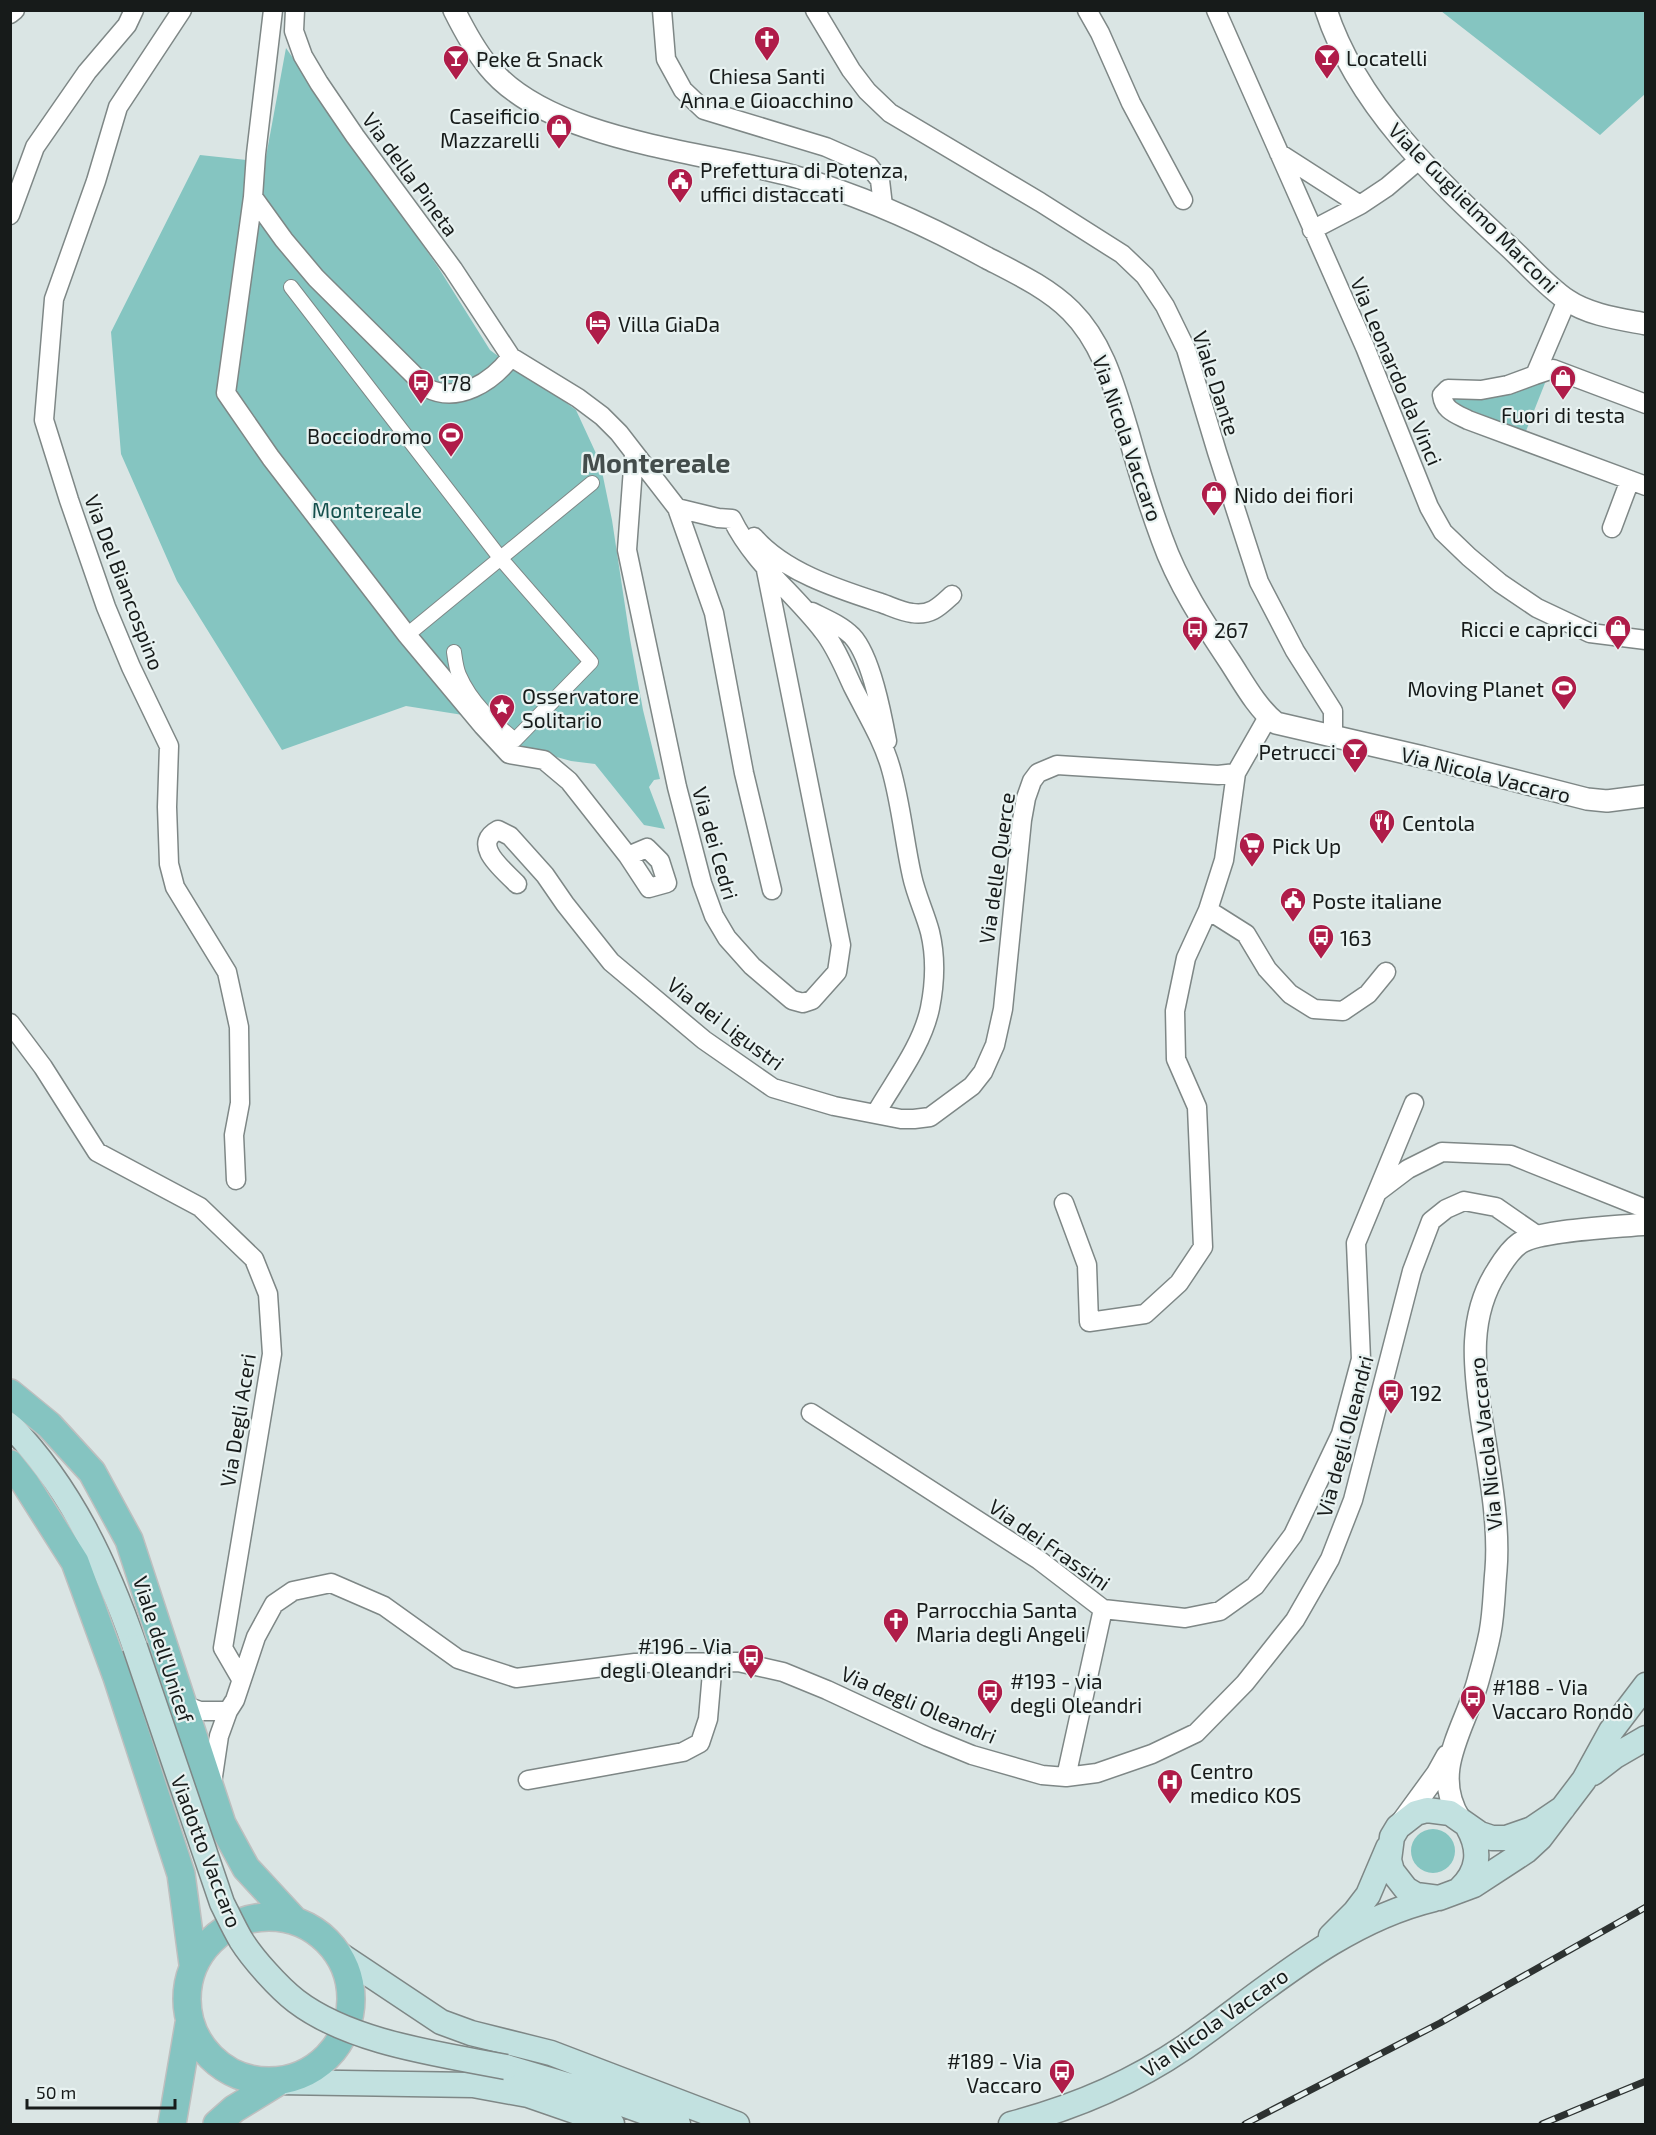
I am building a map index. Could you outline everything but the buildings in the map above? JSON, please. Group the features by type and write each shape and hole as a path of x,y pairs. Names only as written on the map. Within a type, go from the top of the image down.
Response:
{"main road":[{"name":"Viale dell'Unicef","path":"10,1393 49,1425 92,1472 113,1510 129,1540 222,1824 246,1868 294,1920"},
{"name":"Viadotto Vaccaro","path":"10,1425 25,1440 58,1483 88,1532 120,1603 222,1903 242,1941 268,1973 296,2001 347,2029 412,2048 506,2067 584,2090 678,2124"},
{"path":"10,1464 25,1483 75,1562 117,1677 181,1874 193,1964"},
{"path":"1584,1780 1611,1731 1646,1685"},
{"path":"1584,1780 1615,1756 1646,1737"},
{"name":"Via Nicola Vaccaro","path":"1011,2124 1043,2116 1114,2088 1184,2047 1315,1953 1393,1912 1474,1885 1526,1851 1540,1838 1584,1780"},
{"path":"1464,1823 1477,1849 1477,1860 1468,1881 1449,1894 1416,1895 1398,1881 1389,1860 1395,1832 1416,1813 1427,1810 1450,1814 1486,1836 1506,1838 1532,1829 1563,1808"},
{"name":"Via Nicola Vaccaro","path":"1315,1953 1355,1912 1368,1895 1395,1832"},
{"path":"172,2124 189,2024 185,1994 193,1964 206,1944 224,1929 246,1919 270,1916 294,1920 319,1933 339,1954 441,2022 471,2033 551,2053 737,2124"},
{"path":"217,2124 234,2109 278,2082 316,2067 328,2056 346,2032 352,2000 348,1976 339,1954"},
{"path":"189,2024 203,2051 226,2070 255,2081 473,2085 499,2088 537,2098 612,2124"}],"street":[{"path":"10,14 15,10"},
{"path":"10,215 36,147 87,72 127,25 134,10"},
{"name":"Via Del Biancospino","path":"183,10 118,106 96,181 54,299 44,420 106,606 131,667 169,746 166,807 169,864 175,887 227,972 238,1027 240,1103 234,1135 236,1180"},
{"path":"273,10 253,197 226,393 271,458 407,635 483,726 509,754 544,760 569,781 628,856"},
{"name":"Via della Pineta","path":"295,10 294,31 303,57 355,136 453,269 511,357"},
{"name":"Via Nicola Vaccaro","path":"454,10 468,38 489,67 508,86 560,117 626,138 792,176 883,206 1019,274 1061,302 1085,327 1107,367 1152,511 1173,566 1203,622 1268,717 1276,723 1423,757 1587,799 1607,801 1646,796"},
{"path":"662,10 666,59 683,90 704,110 826,147 869,166 880,180 883,206"},
{"name":"Viale Dante","path":"815,10 851,70 867,91 890,113 1122,254 1145,276 1165,306 1186,349 1259,582 1295,651 1333,711 1333,736"},
{"path":"1087,10 1100,33 1131,103 1183,200"},
{"name":"Via Leonardo da Vinci","path":"1216,10 1365,347 1429,507 1443,532 1500,583 1537,608 1590,633 1646,640"},
{"name":"Viale Guglielmo Marconi","path":"1326,10 1350,66 1368,95 1420,159 1489,228 1567,300 1602,314 1646,324"},
{"path":"1279,153 1360,204"},
{"path":"1312,230 1387,187 1420,159"},
{"path":"253,197 284,240 316,278 427,388 437,393 447,394 477,386 492,378 511,357 578,398 602,416 619,433 677,508 714,613 744,773 772,890"},
{"path":"291,287 501,559 591,662 515,740 487,717 472,696 458,674 454,652"},
{"path":"1535,375 1567,300"},
{"path":"1612,528 1638,483 1468,420 1448,410 1443,404 1442,394 1448,389 1481,390 1508,385 1553,369 1646,404"},
{"name":"Via dei Cedri","path":"634,455 627,550 665,736 702,883 714,916 727,938 752,966 792,1000 803,1003 812,1000 837,972 841,945 766,570"},
{"path":"407,635 592,483"},
{"path":"677,508 732,519 744,526 765,550 780,561 848,592 912,614 934,611 952,594"},
{"path":"732,519 766,570 823,631 835,649 891,767"},
{"path":"801,607 836,624 857,643 877,696 912,876 934,953 934,977 929,1010 922,1031 914,1049 876,1113"},
{"path":"1064,1203 1087,1265 1089,1322 1145,1314 1179,1283 1203,1247 1197,1107 1176,1059 1176,1011 1186,958 1208,910 1224,860 1236,772 1268,717"},
{"name":"Via delle Querce","path":"876,1113 901,1119 930,1117 972,1086 983,1071 995,1045 1003,1009 1022,820 1032,781 1038,773 1057,765 1218,775 1236,772"},
{"name":"Via dei Ligustri","path":"517,884 488,852 486,845 488,838 498,830 510,836 545,875 611,962 704,1040 773,1088 834,1106 876,1113"},
{"path":"1208,910 1246,934 1267,969 1290,994 1314,1009 1343,1011 1368,994 1386,972"},
{"name":"Via Degli Aceri","path":"10,1023 44,1067 97,1152 200,1207 254,1259 268,1294 272,1354 223,1648 241,1679"},
{"name":"Via dei Frassini","path":"811,1413 1039,1560 1103,1609 1185,1618 1220,1611 1256,1586 1293,1535 1341,1434 1361,1359 1356,1243 1414,1103"},
{"name":"Via dei Frassini","path":"1378,1193 1408,1169 1442,1152 1511,1155 1646,1209"},
{"name":"Via degli Oleandri","path":"211,1791 219,1736 228,1711 235,1700 256,1637 274,1604 293,1591 332,1583 384,1606 458,1659 516,1678 634,1663 738,1662 783,1672 972,1755 1042,1775 1066,1777 1097,1773 1152,1754 1196,1733 1245,1683 1295,1620 1330,1559 1353,1500 1412,1271 1431,1221 1446,1209 1464,1201 1496,1207 1538,1236"},
{"name":"Via Nicola Vaccaro","path":"1464,1823 1453,1808 1447,1788 1449,1766 1478,1681 1490,1633 1497,1561 1494,1513 1476,1381 1474,1337 1478,1313 1496,1272 1510,1253 1521,1243 1538,1236 1646,1224"},
{"path":"1066,1777 1103,1609"},
{"path":"528,1780 683,1752 700,1743 708,1719 712,1661"},
{"path":"181,1704 200,1711 228,1711"},
{"name":"Via Nicola Vaccaro","path":"1395,1832 1437,1774 1455,1743"}],"green space":[{"path":"1441,11 1645,11 1645,94 1600,135"},
{"name":"Montereale","path":"286,48 438,267 490,350 576,410 600,462 612,520 643,710 660,779 654,780 649,787 665,829 644,825 595,764 571,761 513,745 463,715 406,706 282,750 177,581 121,454 111,332 200,155 265,162"},
{"path":"1547,378 1526,431 1476,415 1455,404 1453,398 1456,395"},
{"path":"1433,1829 1448,1836 1455,1851 1448,1866 1433,1873 1418,1866 1411,1851 1418,1836"}],"railway":[{"path":"1245,2124 1440,2023 1646,1907"},
{"path":"1542,2124 1646,2081"}],"place":[{"name":"Chiesa Santi Anna e Gioacchino","path":"767,62"},
{"name":"Locatelli","path":"1327,80"},
{"name":"Peke & Snack","path":"456,81"},
{"name":"Caseificio Mazzarelli","path":"559,150"},
{"name":"Prefettura di Potenza, uffici distaccati","path":"680,204"},
{"name":"Villa GiaDa","path":"598,346"},
{"name":"Fuori di testa","path":"1563,401"},
{"name":"178","path":"421,405"},
{"name":"Bocciodromo","path":"451,458"},
{"name":"Nido dei fiori","path":"1214,517"},
{"name":"Ricci e capricci","path":"1618,651"},
{"name":"267","path":"1195,652"},
{"name":"Moving Planet","path":"1564,711"},
{"name":"Osservatore Solitario","path":"502,730"},
{"name":"Petrucci","path":"1355,774"},
{"name":"Centola","path":"1382,845"},
{"name":"Pick Up","path":"1252,868"},
{"name":"Poste italiane","path":"1293,923"},
{"name":"163","path":"1321,960"},
{"name":"192","path":"1391,1415"},
{"name":"Parrocchia Santa Maria degli Angeli","path":"896,1644"},
{"name":"#196 - Via degli Oleandri","path":"751,1680"},
{"name":"#193 - via degli Oleandri","path":"990,1715"},
{"name":"#188 - Via Vaccaro Rondò","path":"1473,1721"},
{"name":"Centro medico KOS","path":"1170,1805"},
{"name":"#189 - Via Vaccaro","path":"1062,2095"}],"district":[{"name":"Montereale","path":"656,462"}]}
